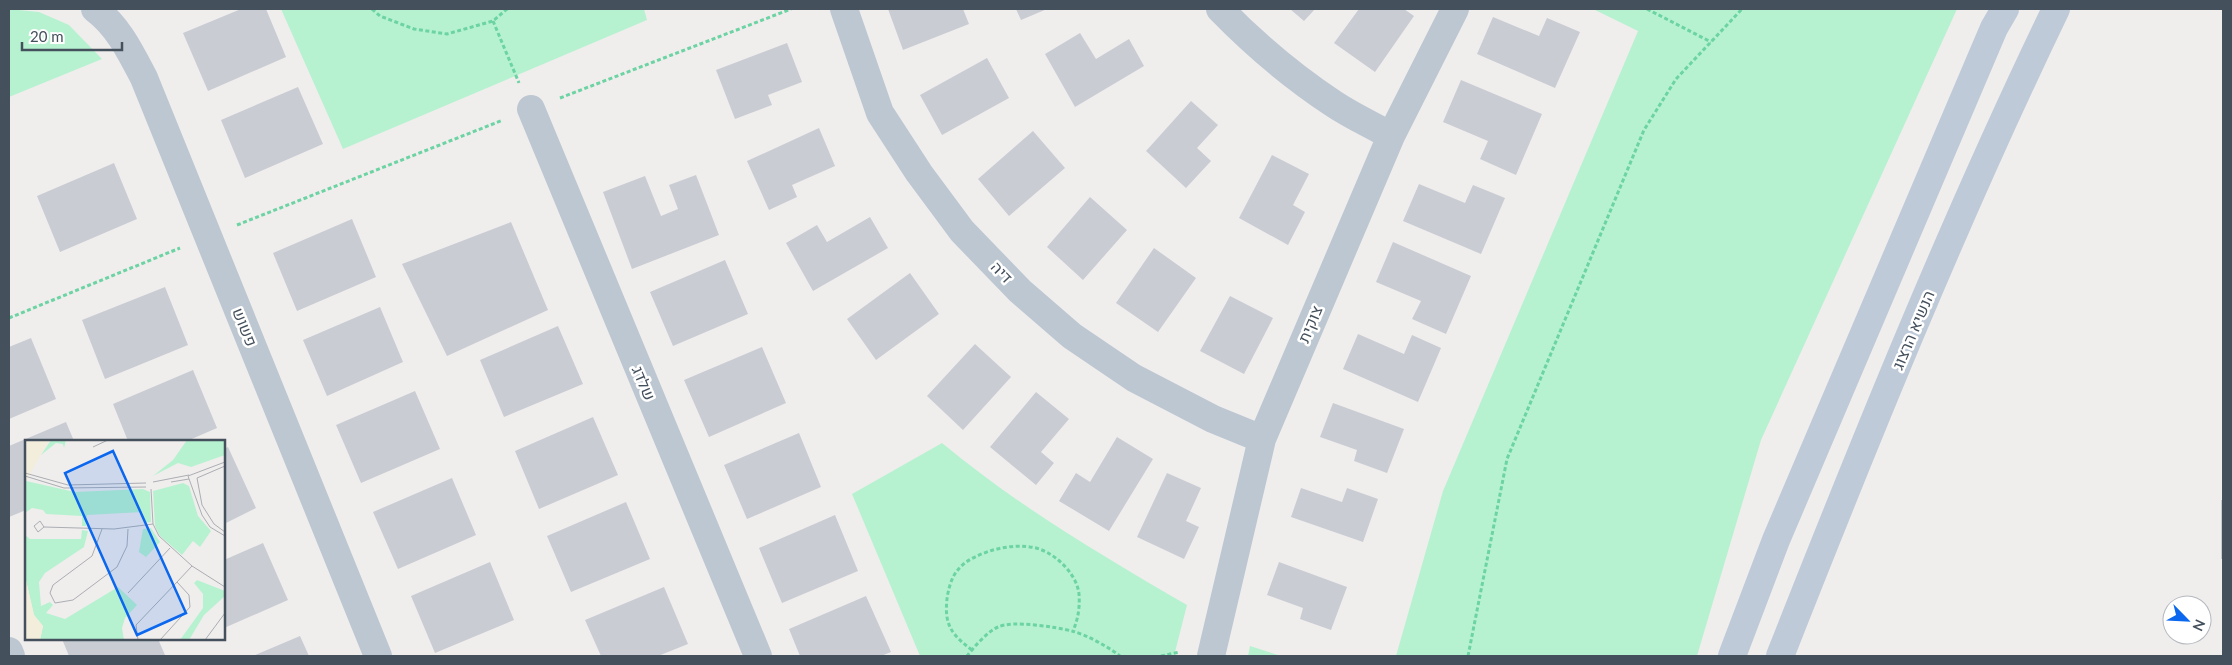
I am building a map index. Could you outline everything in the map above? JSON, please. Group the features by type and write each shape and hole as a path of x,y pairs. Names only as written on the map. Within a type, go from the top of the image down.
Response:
{"street":[{"name":"פשוש","path":"95,9 103,14 124,41 144,78 378,656"},
{"name":"דיה","path":"844,9 880,113 919,173 962,232 1020,291 1072,336 1134,378 1213,419 1262,440"},
{"path":"1220,9 1240,29 1293,74 1335,105 1391,136"},
{"name":"צוקית","path":"1211,656 1262,440 1391,136 1455,9"},
{"path":"1732,656 1776,540 1994,28 2005,9"},
{"name":"הנשיא הרצוג","path":"1780,656 1842,498 2004,116 2056,9"},
{"name":"שלדג","path":"531,109 758,656"},
{"path":"9,651 11,656"}],"path":[{"path":"372,9 380,16 414,29 447,34 493,21 507,9"},
{"path":"9,318 531,109 790,9"},
{"path":"1647,9 1711,42"},
{"path":"1468,656 1507,458 1644,130 1676,79 1742,9"},
{"path":"493,21 531,109"},
{"path":"972,650 956,637 946,615 948,591 957,571 978,554 1009,546 1032,547 1053,556 1068,569 1079,592 1079,615 1073,631"},
{"path":"967,656 998,627 1023,624 1073,631 1112,650 1120,656"}],"green space":[{"path":"9,9 39,12 69,25 102,59 9,97"},
{"path":"281,9 644,9 647,20 343,149"},
{"path":"1593,9 1957,9 1761,440 1697,656 1396,656 1443,491 1638,31"},
{"path":"942,443 1030,509 1187,605 1174,656 920,656 852,494"},
{"path":"1250,646 1281,656 1248,656"}],"building":[{"path":"241,9 266,9 286,57 208,91 183,33"},
{"path":"888,9 963,9 969,24 903,50"},
{"path":"1016,9 1047,9 1021,20"},
{"path":"1290,9 1315,9 1304,21"},
{"path":"1359,9 1404,9 1414,16 1375,72 1334,43"},
{"path":"1493,17 1539,36 1547,18 1580,32 1555,88 1477,54"},
{"path":"1080,33 1096,59 1129,39 1144,66 1075,107 1045,54"},
{"path":"787,43 802,82 768,95 772,105 735,119 716,70"},
{"path":"987,58 1009,98 942,135 920,95"},
{"path":"1461,80 1542,114 1516,175 1480,159 1488,141 1443,122"},
{"path":"298,87 323,144 245,178 221,120"},
{"path":"1191,101 1218,125 1197,148 1211,161 1186,188 1146,151"},
{"path":"819,128 835,166 792,185 797,197 769,210 747,161"},
{"path":"1033,131 1065,168 1009,216 978,179"},
{"path":"1272,155 1309,174 1293,205 1305,212 1288,245 1239,218"},
{"path":"114,163 137,219 60,252 37,196"},
{"path":"696,175 719,235 632,269 603,192 645,176 661,216 678,209 669,185"},
{"path":"1419,184 1465,203 1473,185 1505,198 1481,254 1403,221"},
{"path":"1090,197 1127,230 1083,280 1047,247"},
{"path":"870,217 888,248 813,291 786,243 817,225 827,242"},
{"path":"352,219 376,277 297,311 273,253"},
{"path":"511,222 548,310 447,356 402,264"},
{"path":"1393,242 1471,276 1446,334 1412,319 1421,301 1376,282"},
{"path":"1154,248 1196,278 1158,332 1116,303"},
{"path":"725,260 748,314 673,346 650,292"},
{"path":"910,273 939,314 876,360 847,319"},
{"path":"165,287 188,345 105,379 82,320"},
{"path":"1230,296 1273,318 1244,374 1200,351"},
{"path":"380,307 403,362 327,396 303,340"},
{"path":"558,326 583,384 504,417 480,360"},
{"path":"1358,334 1404,354 1412,335 1441,348 1418,402 1343,369"},
{"path":"31,338 56,399 9,419 9,347"},
{"path":"975,344 1011,377 963,430 927,396"},
{"path":"762,347 786,403 709,437 684,380"},
{"path":"193,370 217,428 189,440 128,440 113,404"},
{"path":"415,391 440,449 361,483 336,425"},
{"path":"1036,392 1069,419 1041,452 1054,463 1036,485 990,447"},
{"path":"1333,403 1404,429 1387,473 1354,461 1357,450 1320,437"},
{"path":"593,417 618,475 539,509 515,451"},
{"path":"66,422 74,440 25,440 25,510 9,517 9,446"},
{"path":"799,433 821,487 747,519 724,465"},
{"path":"1117,437 1153,459 1109,531 1059,501 1076,473 1090,482"},
{"path":"228,447 256,508 225,524 225,448"},
{"path":"1167,473 1201,488 1186,521 1199,527 1184,559 1137,537"},
{"path":"452,478 476,535 398,569 373,512"},
{"path":"1301,488 1342,502 1347,488 1378,499 1363,542 1291,517"},
{"path":"2221,500 2223,500 2223,559 2221,559"},
{"path":"626,502 650,559 571,592 547,536"},
{"path":"835,515 858,571 782,603 759,548"},
{"path":"263,543 288,600 225,628 225,560"},
{"path":"490,562 514,620 435,653 411,596"},
{"path":"1279,562 1347,587 1331,630 1300,619 1303,608 1267,595"},
{"path":"664,587 688,644 658,656 601,656 585,620"},
{"path":"866,596 891,652 881,656 800,656 789,629"},
{"path":"300,636 309,656 253,656"},
{"path":"62,640 158,640 165,655 69,656"}]}
